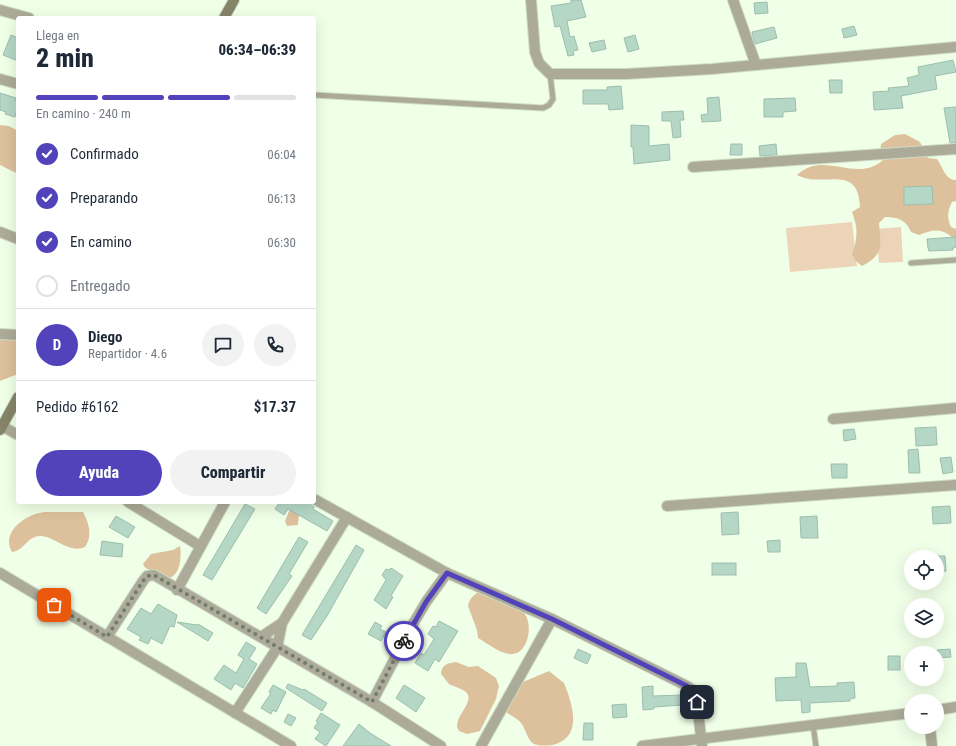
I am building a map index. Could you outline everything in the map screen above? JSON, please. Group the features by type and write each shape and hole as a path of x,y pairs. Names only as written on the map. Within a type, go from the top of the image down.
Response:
{"street":[{"path":"225,16 234,0"},
{"path":"531,0 535,52 539,63 550,74 626,74 756,65 956,47"},
{"path":"733,0 756,65"},
{"path":"0,10 22,16"},
{"path":"0,79 16,83"},
{"path":"693,167 956,149"},
{"path":"0,232 16,238"},
{"path":"0,334 16,335"},
{"path":"16,401 1,428 16,434"},
{"path":"833,419 956,408"},
{"path":"667,506 956,485"},
{"path":"316,500 447,573 552,619 687,686 694,691 697,702 701,742"},
{"path":"131,504 200,546"},
{"path":"177,590 224,504"},
{"path":"235,713 277,648 282,623 347,517"},
{"path":"0,573 291,746"},
{"path":"372,702 416,619 447,573"},
{"path":"107,637 147,576 154,575 177,590 372,702 441,746"},
{"path":"481,746 552,619"},
{"path":"261,637 282,623"},
{"path":"944,709 956,707"},
{"path":"642,746 701,742 813,724 904,714"},
{"path":"931,734 932,746"}],"lane":[{"path":"316,95 543,108 549,105 553,99 550,74"},
{"path":"911,263 956,260"},
{"path":"813,724 816,746"}],"shaded area":[{"path":"0,125 9,126 16,130 16,173 0,165"},
{"path":"905,134 920,142 928,158 937,159 949,178 956,180 956,201 952,202 948,215 951,227 956,229 956,242 948,234 935,230 919,235 911,232 907,225 901,220 885,217 879,223 880,249 874,258 862,266 856,261 852,254 856,233 852,212 860,207 858,193 853,185 838,179 807,179 797,175 808,168 819,165 830,165 852,169 863,169 874,166 884,159 880,152 881,144 895,135"},
{"path":"852,222 857,266 790,272 786,228"},
{"path":"901,227 903,262 879,263 876,229"},
{"path":"0,335 16,337 16,375 0,381"},
{"path":"292,504 306,504 299,513 298,525 287,526 285,521"},
{"path":"45,512 83,512 89,530 89,538 85,547 79,549 68,547 47,537 37,536 29,540 20,549 12,552 9,544 13,530 18,524 31,516"},
{"path":"180,546 181,556 179,568 174,576 169,578 163,577 144,566 143,564 151,554 173,550"},
{"path":"482,590 519,609 526,617 529,630 528,637 526,644 517,653 507,654 478,638 477,630 468,606 473,596"},
{"path":"456,662 469,667 478,666 496,678 499,686 496,699 480,731 467,734 459,731 457,727 458,720 467,705 469,697 463,690 449,684 441,674 442,668 450,663"},
{"path":"549,671 564,683 572,709 573,726 570,733 564,740 553,745 539,745 532,742 523,725 519,721 502,708 509,693 523,682"}],"building":[{"path":"571,0 581,0 586,17 567,21 570,37 574,36 578,50 573,51 574,55 568,56 560,26 555,27 551,6 571,3"},
{"path":"767,2 768,13 755,14 754,3"},
{"path":"854,26 857,35 844,38 842,29"},
{"path":"774,27 777,38 755,44 752,32"},
{"path":"11,35 16,37 16,60 3,55"},
{"path":"635,35 639,49 628,52 624,38"},
{"path":"604,40 606,49 592,52 589,43"},
{"path":"953,60 956,72 935,76 937,89 901,96 903,108 874,110 873,92 889,91 888,88 909,86 907,78 919,75 918,67"},
{"path":"829,80 842,80 842,93 830,93"},
{"path":"621,86 623,109 609,110 608,104 583,104 583,90 607,90 607,87"},
{"path":"0,93 16,98 15,117 5,114 6,112 0,110"},
{"path":"719,97 721,121 702,122 701,115 708,114 707,98"},
{"path":"795,98 796,111 783,112 783,117 764,117 764,99"},
{"path":"956,107 956,143 950,143 944,108"},
{"path":"683,111 684,120 680,120 681,137 673,138 671,121 662,121 662,112"},
{"path":"631,125 649,126 649,146 669,144 670,160 634,164 633,147 631,147"},
{"path":"731,144 742,144 742,155 730,155"},
{"path":"776,144 777,155 760,156 759,146"},
{"path":"932,186 933,204 904,205 904,187"},
{"path":"956,237 956,247 953,248 953,250 929,251 927,239"},
{"path":"936,427 937,445 916,446 915,428"},
{"path":"854,429 856,439 844,441 843,430"},
{"path":"918,449 920,473 909,473 908,450"},
{"path":"951,457 953,472 943,474 940,458"},
{"path":"831,464 847,464 847,478 832,478"},
{"path":"245,504 255,509 212,580 203,575"},
{"path":"278,504 309,504 314,507 313,509 333,521 327,531 288,509 284,515 275,509"},
{"path":"950,506 951,523 933,524 932,507"},
{"path":"738,512 739,534 722,535 721,513"},
{"path":"116,516 135,527 128,538 109,527"},
{"path":"817,516 818,538 801,538 800,517"},
{"path":"299,537 308,542 289,574 292,576 266,614 257,608"},
{"path":"780,540 780,552 768,552 767,541"},
{"path":"102,541 123,544 122,557 100,555"},
{"path":"356,545 364,550 327,616 311,640 302,635"},
{"path":"944,556 945,556 946,571 944,571"},
{"path":"712,563 736,563 736,575 712,575"},
{"path":"391,568 403,576 391,596 393,597 386,609 374,600 386,580 382,575 386,569 389,570"},
{"path":"158,604 177,615 174,627 170,626 162,644 151,638 148,644 139,640 141,637 127,629 141,608 151,614"},
{"path":"439,621 458,631 439,662 435,659 428,671 415,663 421,653 424,655 434,639 428,634 433,626 436,627"},
{"path":"177,622 198,624 213,633 208,641"},
{"path":"375,622 382,626 380,629 386,632 381,641 368,634"},
{"path":"246,642 256,648 249,659 257,664 243,688 235,683 231,690 214,679 224,665 236,673 244,659 238,655"},
{"path":"578,649 591,655 587,664 574,658"},
{"path":"944,649 950,649 951,657 944,658"},
{"path":"888,656 900,656 900,670 888,670"},
{"path":"796,663 806,663 810,687 837,686 837,683 854,682 855,698 850,699 850,701 810,703 810,712 802,713 801,700 776,701 775,678 796,677"},
{"path":"288,684 303,690 304,689 327,703 322,711 286,688"},
{"path":"273,685 286,692 276,712 273,710 271,714 261,708 271,693 269,692"},
{"path":"404,685 425,698 416,712 396,698"},
{"path":"653,686 653,696 682,695 682,705 654,707 654,709 643,710 642,687"},
{"path":"626,704 627,717 613,718 612,705"},
{"path":"321,713 340,725 326,746 315,739 320,732 314,728"},
{"path":"288,714 296,718 291,726 284,722"},
{"path":"584,723 593,723 593,740 583,740"},
{"path":"359,724 370,733 391,746 343,746"}],"way so far":[{"path":"54,605 107,637 143,581 147,576 154,575 177,590 372,702 404,641"}],"route":[{"path":"404,641 426,602 447,573 552,619 687,686 694,691 697,702"}]}
